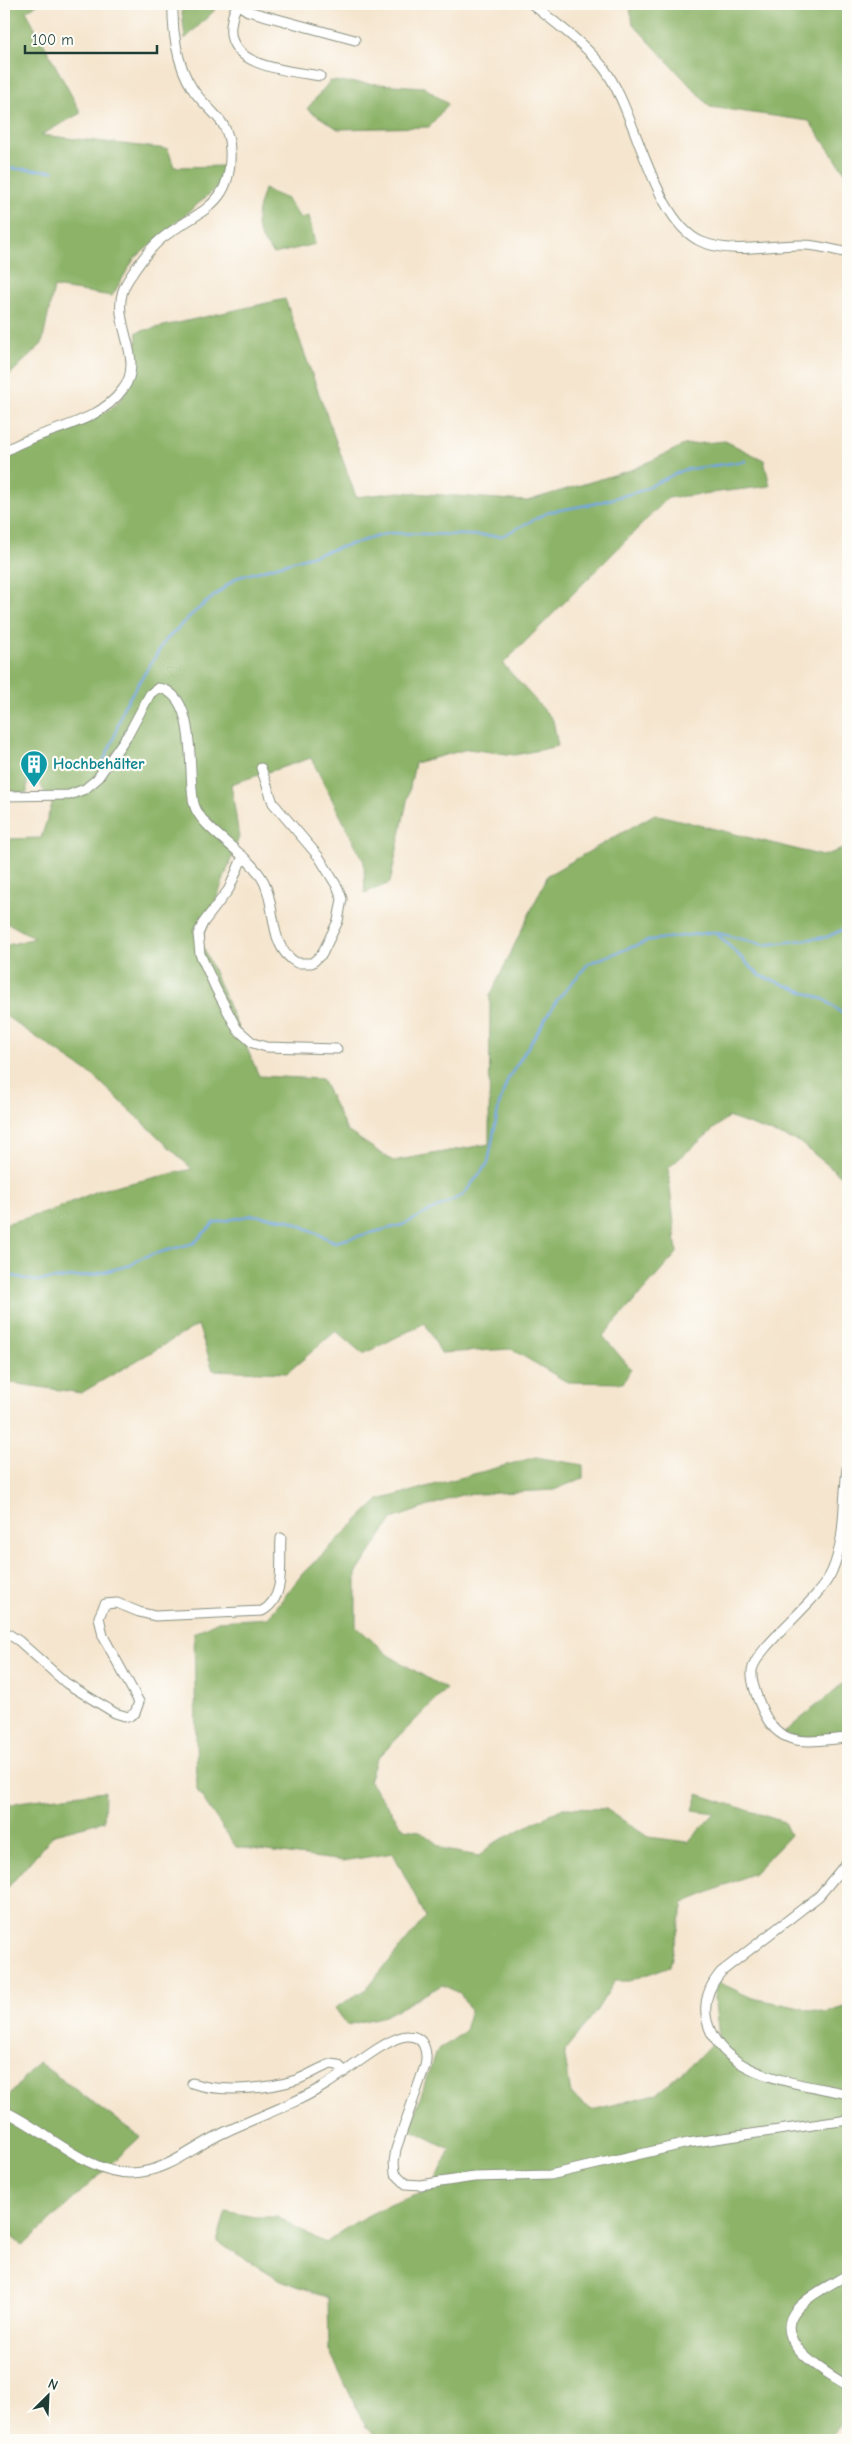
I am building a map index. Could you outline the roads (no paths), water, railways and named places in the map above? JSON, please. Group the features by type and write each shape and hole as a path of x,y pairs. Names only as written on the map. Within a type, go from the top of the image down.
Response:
{"street":[{"path":"4,452 22,442 96,412 124,389 129,375 131,358 119,313 122,290 150,250 168,234 207,208 225,188 230,158 227,133 220,118 198,96 184,74 174,30 173,4"},
{"path":"320,76 277,68 242,55 233,46 230,33 233,14 238,4 248,11 355,40"},
{"path":"532,4 602,66 620,94 664,201 680,225 700,242 731,249 805,245 848,253"},
{"path":"4,796 69,795 85,789 97,779 129,732 150,694 158,688 162,689 175,697 183,712 192,763 194,805 198,813 255,867 265,884 282,950 297,963 307,964 316,961 338,922 342,899 338,888 316,852 273,803 261,768"},
{"path":"243,856 230,889 203,923 198,934 200,954 220,997 237,1029 247,1039 260,1046 337,1049"},
{"path":"848,1462 839,1550 832,1572 820,1590 761,1654 752,1672 754,1687 763,1712 779,1734 801,1741 848,1738"},
{"path":"4,1632 19,1641 66,1683 115,1713 124,1716 132,1715 138,1706 138,1698 117,1665 103,1636 99,1617 103,1607 109,1603 117,1603 146,1614 165,1616 262,1610 271,1605 279,1590 281,1538"},
{"path":"848,1861 820,1896 721,1972 710,1988 705,2005 708,2023 718,2046 734,2061 757,2072 848,2094"},
{"path":"4,2111 98,2165 121,2172 144,2172 167,2164 221,2134 302,2098 396,2038 414,2036 423,2043 426,2060 396,2149 394,2162 398,2178 412,2186 459,2178 550,2175 688,2143 848,2120"},
{"path":"192,2083 204,2086 250,2087 294,2080 331,2064 338,2065 345,2072"},
{"path":"848,2274 804,2302 794,2314 790,2325 792,2339 801,2353 848,2386"}],"waterway":[{"path":"4,168 53,171"},
{"path":"103,762 114,738 123,708 165,641 191,615 236,578 389,533 502,536 549,512 593,504 640,491 683,470 746,461"},
{"path":"4,1274 36,1281 92,1275 131,1265 143,1257 194,1243 214,1223 253,1215 289,1220 335,1242 402,1225 463,1195 488,1163 499,1105 508,1079 557,1000 589,963 651,940 714,932 764,945 827,937 848,927"},
{"path":"715,932 759,975 825,1000 848,1018"}],"place":[{"name":"Hochbehälter","path":"34,788"}]}
